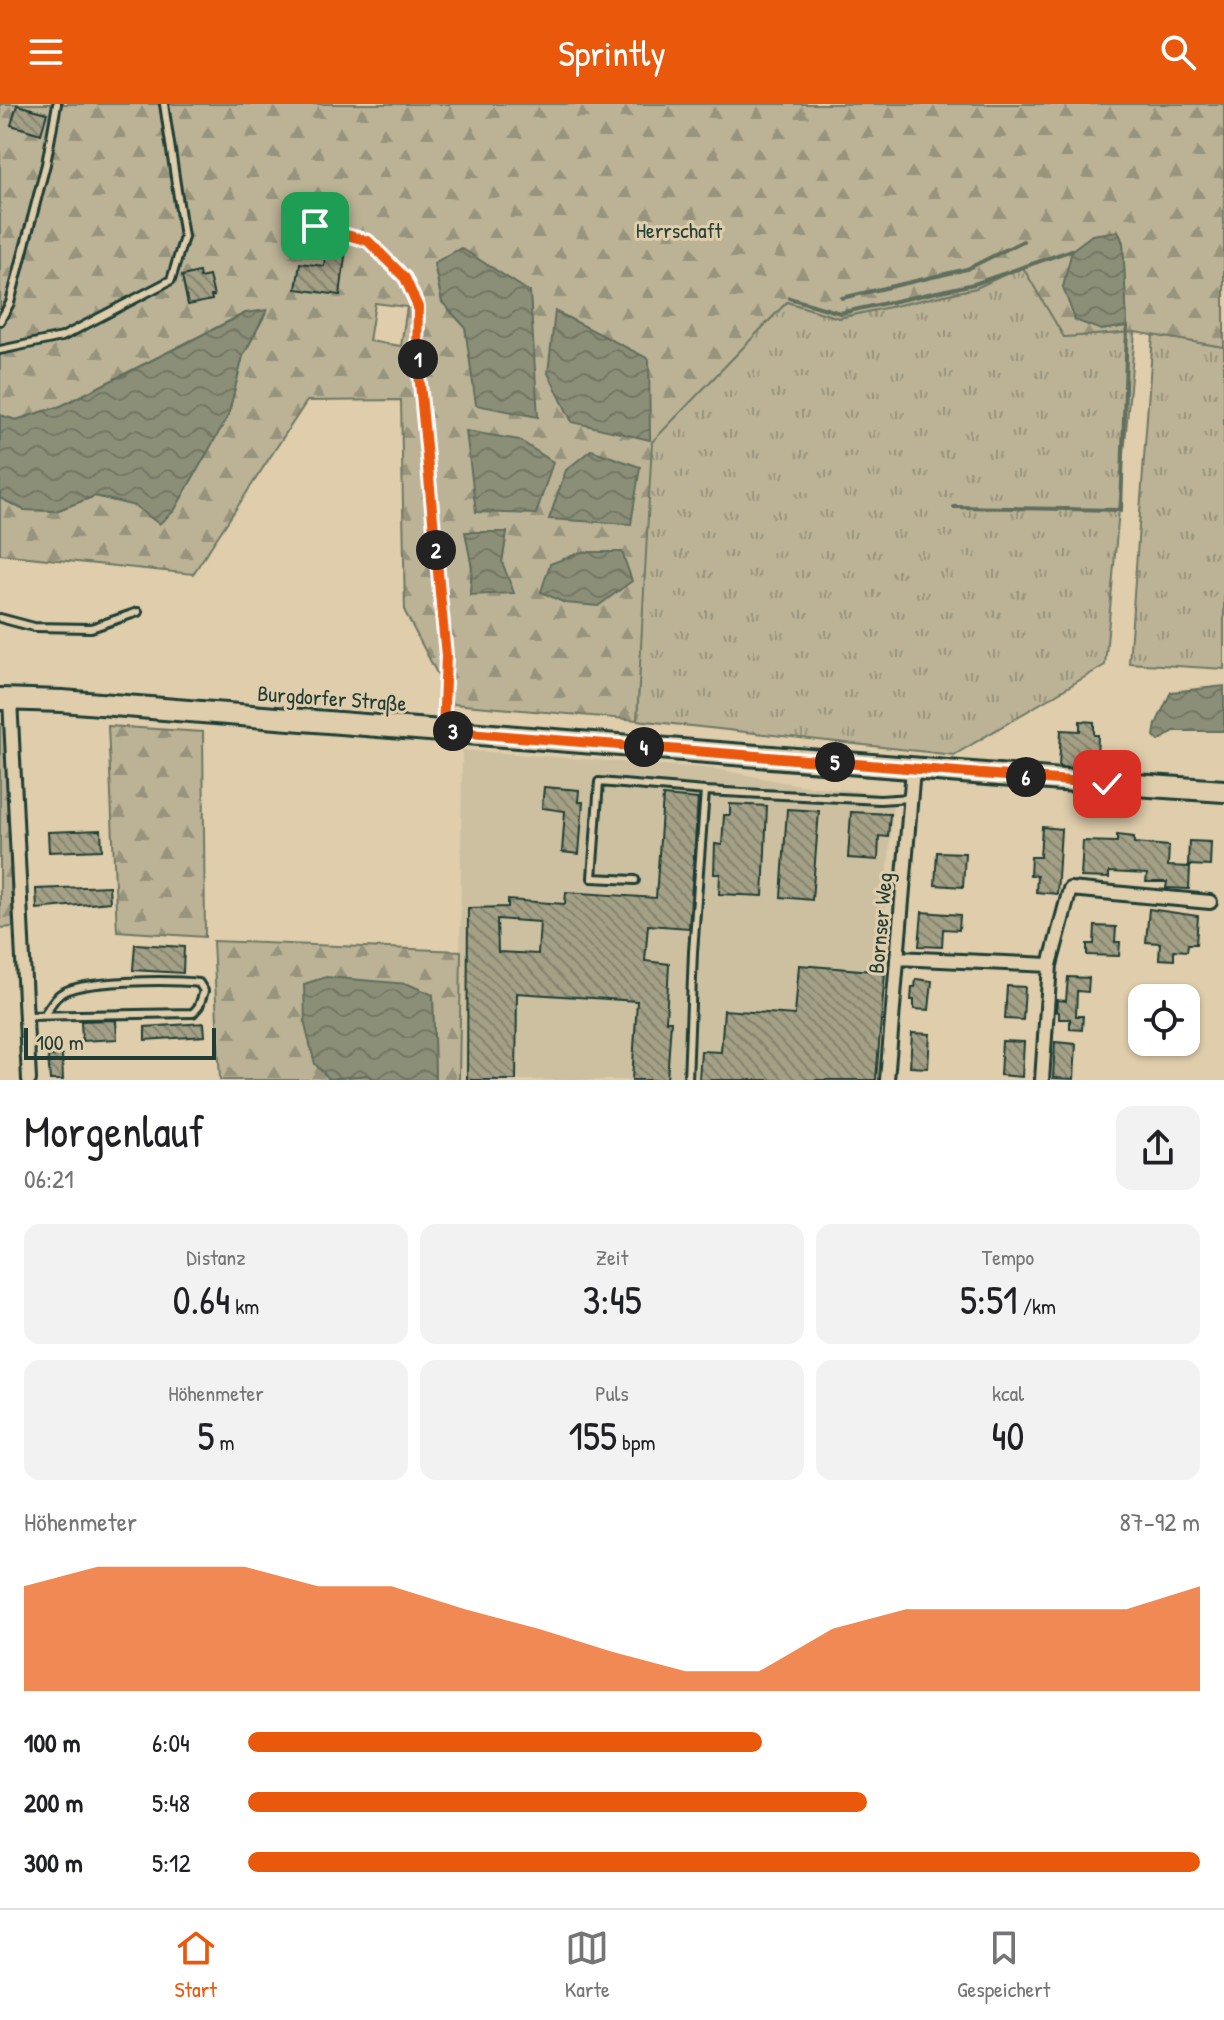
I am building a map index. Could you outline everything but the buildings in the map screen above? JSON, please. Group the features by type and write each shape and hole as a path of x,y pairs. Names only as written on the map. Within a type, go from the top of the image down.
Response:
{"main road":[{"name":"Burgdorfer Straße","path":"5,699 1224,791"}],"street":[{"path":"5,699 29,1080"},
{"name":"Bornser Weg","path":"887,1080 913,769"},
{"path":"1042,1080 1050,965 1070,889 1210,902"},
{"path":"897,958 1050,965"}],"lane":[{"path":"0,321 10,303 43,178 57,104"},
{"path":"0,350 62,337 171,280 184,237 164,104"},
{"path":"315,226 368,241 405,278 418,307 417,352 446,656 443,731"},
{"path":"0,618 34,627 91,628 138,612"},
{"path":"635,880 592,878 599,782 880,800 911,798"},
{"path":"688,1080 693,952 705,791"},
{"path":"25,1016 193,1013 204,991 199,983 181,981 100,984 61,993 44,1015"}],"shaded area":[{"path":"462,750 716,769 799,785 884,794 893,803 872,1080 459,1080"}],"green space":[{"name":"Herrschaft","path":"0,104 1224,104 1224,347 1135,332 1064,337 1022,266 976,288 839,318 787,302 652,442 637,720 453,704 405,612 401,400 307,401 193,574 0,554 0,498 24,510 56,511 95,496 135,506 228,416 243,356 267,311 245,313 61,406 16,420 0,415","holes":["1118,231 1123,243 1127,326 1101,330","434,264 537,417 470,354 465,327 442,302","375,303 407,307 401,346 369,341","466,532 507,532 502,562 470,595 472,568"]},
{"path":"1023,266 1064,337 1135,332 1105,665 954,755 637,720 651,442 787,302 839,318 976,288"},
{"path":"1153,335 1224,347 1224,669 1129,663"},
{"path":"0,724 5,724 13,927 0,928"},
{"path":"108,726 203,732 205,937 117,931"},
{"path":"213,941 461,951 459,1080 435,1080 433,995 329,1079 367,1075 376,1080 220,1080"}],"water":[{"path":"1118,231 1123,243 1127,326 1101,330 1075,320 1063,287 1072,250 1092,235"},
{"path":"461,248 530,292 538,417 476,405 465,327 442,302 434,263"},
{"path":"267,310 243,356 228,416 174,511 159,524 135,506 95,496 56,511 24,510 0,498 0,415 16,420 61,406 246,313"},
{"path":"555,311 649,359 650,440 572,422 548,373"},
{"path":"466,431 519,440 553,462 536,514 476,512"},
{"path":"591,450 640,467 631,524 549,519 566,470"},
{"path":"465,532 507,532 502,562 514,593 470,595 472,568"},
{"path":"582,552 622,552 632,581 598,606 565,603 541,592 550,564"},
{"path":"1224,686 1224,731 1174,731 1159,741 1154,736 1156,724 1171,692"},
{"path":"326,977 408,984 433,995 435,1080 376,1080 367,1075 329,1079 315,1064 305,1025 304,984"}],"waterway":[{"path":"842,298 967,269 1023,241"},
{"path":"789,298 840,313 974,284 1072,250"},
{"path":"954,507 1121,510 1127,326"}],"route":[{"path":"315,226 368,241 405,278 418,307 417,352 446,656 443,731 1107,784"}]}
